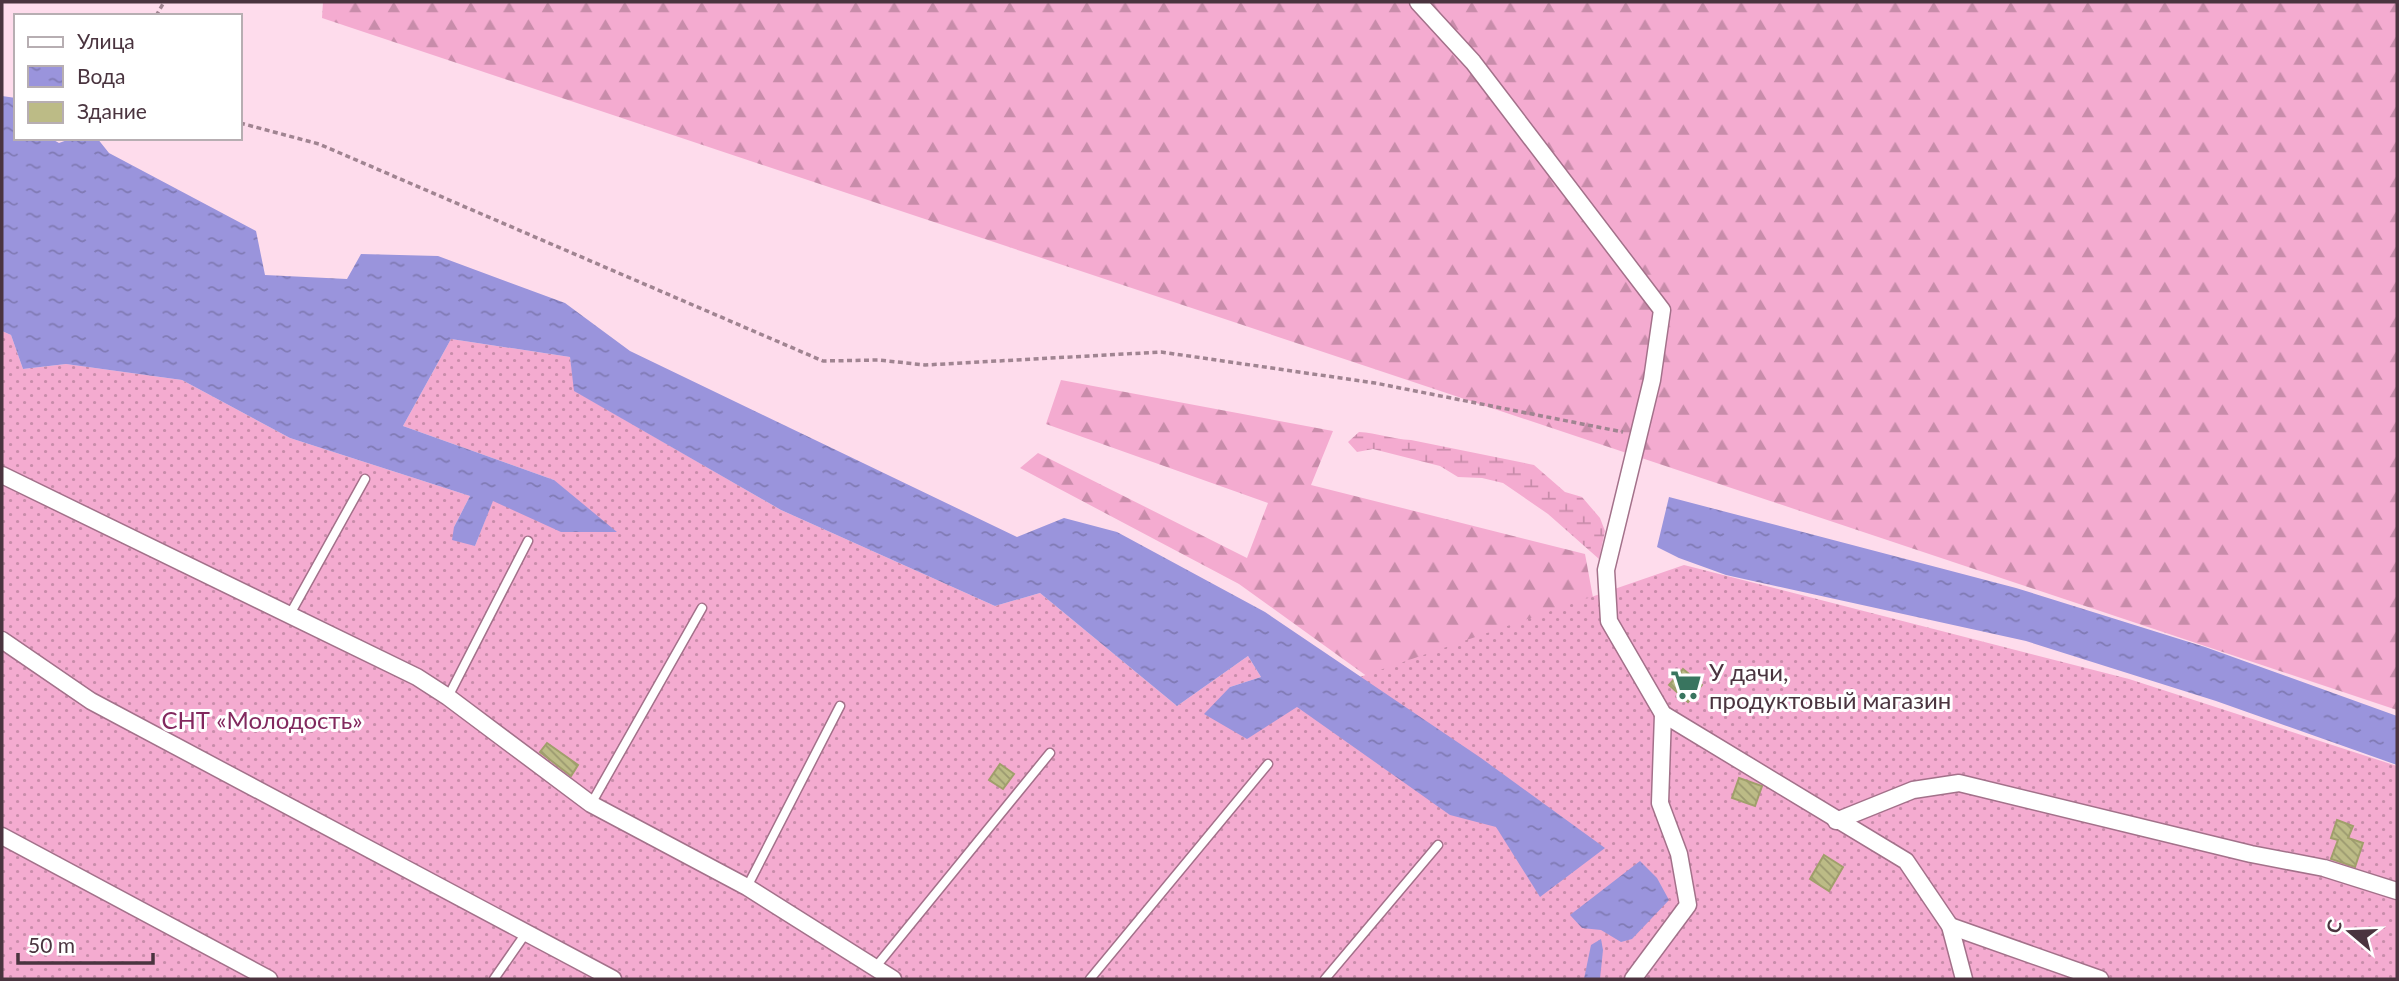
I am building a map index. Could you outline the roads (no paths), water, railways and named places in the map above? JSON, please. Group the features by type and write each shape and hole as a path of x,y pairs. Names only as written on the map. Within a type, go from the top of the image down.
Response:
{"street":[{"path":"1418,2 1473,62 1662,310 1652,380 1606,570 1609,621 1663,714 1906,862 1950,926 1964,979"},
{"path":"2,475 417,677 448,697 591,804 747,887 893,979"},
{"path":"2,640 91,701 613,979"},
{"path":"1633,979 1688,905 1679,854 1660,803 1663,714"},
{"path":"1836,821 1913,790 1959,783 2251,854 2324,868 2397,891"},
{"path":"2,836 269,979"},
{"path":"1950,926 2100,979"}],"lane":[{"path":"289,616 365,480"},
{"path":"448,697 528,541"},
{"path":"591,804 702,608"},
{"path":"747,887 840,706"},
{"path":"874,969 1050,753"},
{"path":"1090,979 1268,764"},
{"path":"1325,979 1438,845"},
{"path":"494,979 526,933"}],"water":[{"path":"2,96 14,98 14,140 54,140 59,143 67,140 99,140 109,153 256,231 265,275 347,279 361,254 438,256 565,303 630,351 1017,537 1064,518 1117,532 1265,612 1481,758 1605,848 1540,897 1496,827 1450,815 1297,707 1247,739 1204,714 1230,687 1261,677 1248,656 1177,706 1040,593 995,606 781,510 574,391 570,357 451,339 403,426 554,480 617,532 561,532 493,501 475,546 452,540 454,527 470,496 290,438 182,380 66,364 23,369 11,335 2,331"},
{"path":"1669,497 2016,588 2205,647 2397,716 2397,765 2216,701 2026,641 1726,575 1679,558 1657,547"},
{"path":"1640,861 1657,878 1669,900 1632,939 1621,942 1601,930 1582,928 1570,915"},
{"path":"1601,939 1603,950 1600,979 1584,979 1591,945"}],"place":[{"name":"У дачи, продуктовый магазин","path":"1686,685"}],"park label":[{"name":"СНТ «Молодость»","path":"262,719"}]}
